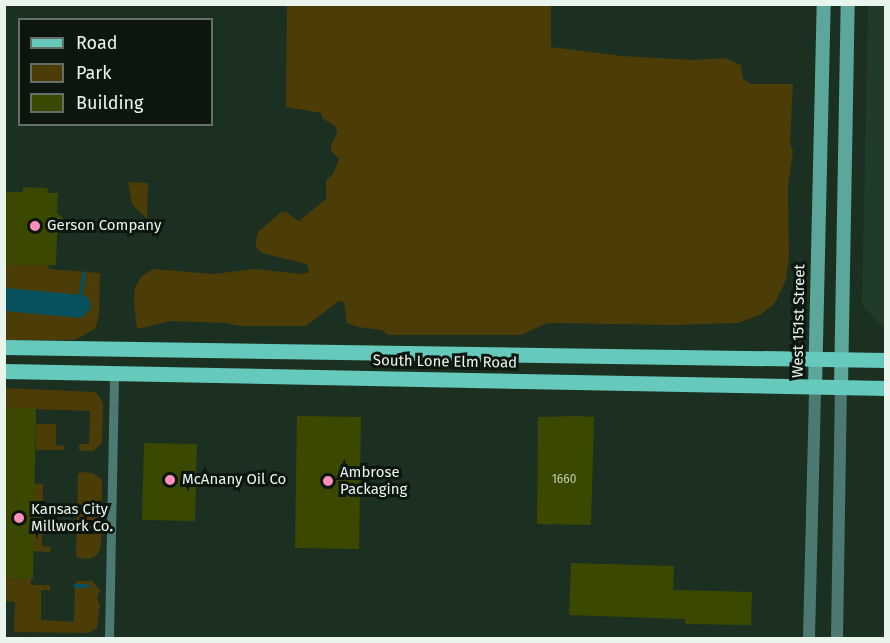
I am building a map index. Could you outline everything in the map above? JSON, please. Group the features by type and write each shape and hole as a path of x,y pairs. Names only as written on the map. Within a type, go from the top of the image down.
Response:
{"main road":[{"name":"West 151st Street","path":"815,387 824,4"},
{"path":"841,387 848,4"},
{"name":"South Lone Elm Road","path":"4,347 885,360"},
{"name":"South Lone Elm Road","path":"4,371 885,388"}],"street":[{"path":"109,639 114,373"},
{"name":"West 151st Street","path":"809,639 815,387"},
{"path":"837,639 841,387"}],"shaded area":[{"path":"868,5 885,5 885,330 862,304"}],"green space":[{"path":"287,5 551,5 551,47 622,56 693,60 725,58 741,65 743,79 751,84 793,84 790,144 793,151 788,186 789,257 786,280 775,303 760,315 738,323 673,325 553,323 545,324 521,335 388,335 382,330 347,323 344,302 339,301 306,326 242,326 171,321 137,329 135,287 142,276 153,269 214,274 254,269 302,274 309,272 307,264 262,253 256,247 258,232 281,212 286,212 299,221 326,199 326,180 333,174 339,159 331,151 331,145 337,133 336,127 322,118 321,113 286,107"},
{"path":"128,182 148,183 147,219 132,204"},
{"path":"5,265 48,265 49,269 100,273 99,315 95,329 74,340 5,340"},
{"path":"5,388 96,392 103,403 102,443 93,451 81,451 78,448 80,444 89,444 90,411 5,408"},
{"path":"36,424 56,424 56,445 64,446 64,450 36,450"},
{"path":"80,472 93,473 102,480 101,547 97,555 90,559 78,558 76,555 78,475"},
{"path":"33,484 43,484 42,546 51,547 50,552 32,551"},
{"path":"5,578 31,579 31,585 50,585 50,590 41,590 41,620 74,622 75,587 88,587 77,585 76,581 92,581 100,590 97,599 100,605 97,628 88,633 14,632 15,602 5,601"}],"water":[{"path":"5,288 83,295 89,298 91,309 81,318 5,311"}],"building":[{"name":"Gerson Company","path":"23,187 48,188 47,193 58,193 57,213 63,218 65,225 57,233 56,265 4,265 4,192 23,192"},
{"name":"Kansas City Millwork Co.","path":"4,408 36,408 33,579 4,578"},
{"name":"Ambrose Packaging","path":"297,416 361,417 359,549 295,548"},
{"path":"538,417 594,417 591,525 537,524"},
{"name":"McAnany Oil Co","path":"144,443 197,444 195,521 142,520"},
{"path":"571,563 674,566 673,590 752,592 751,625 685,624 685,619 569,615"}],"waterway":[{"path":"81,294 84,273"},
{"path":"75,586 87,586"}],"place":[{"name":"Gerson Company","path":"35,226"},
{"name":"McAnany Oil Co","path":"170,480"},
{"name":"Ambrose Packaging","path":"328,481"},
{"name":"Kansas City Millwork Co.","path":"19,518"}]}
